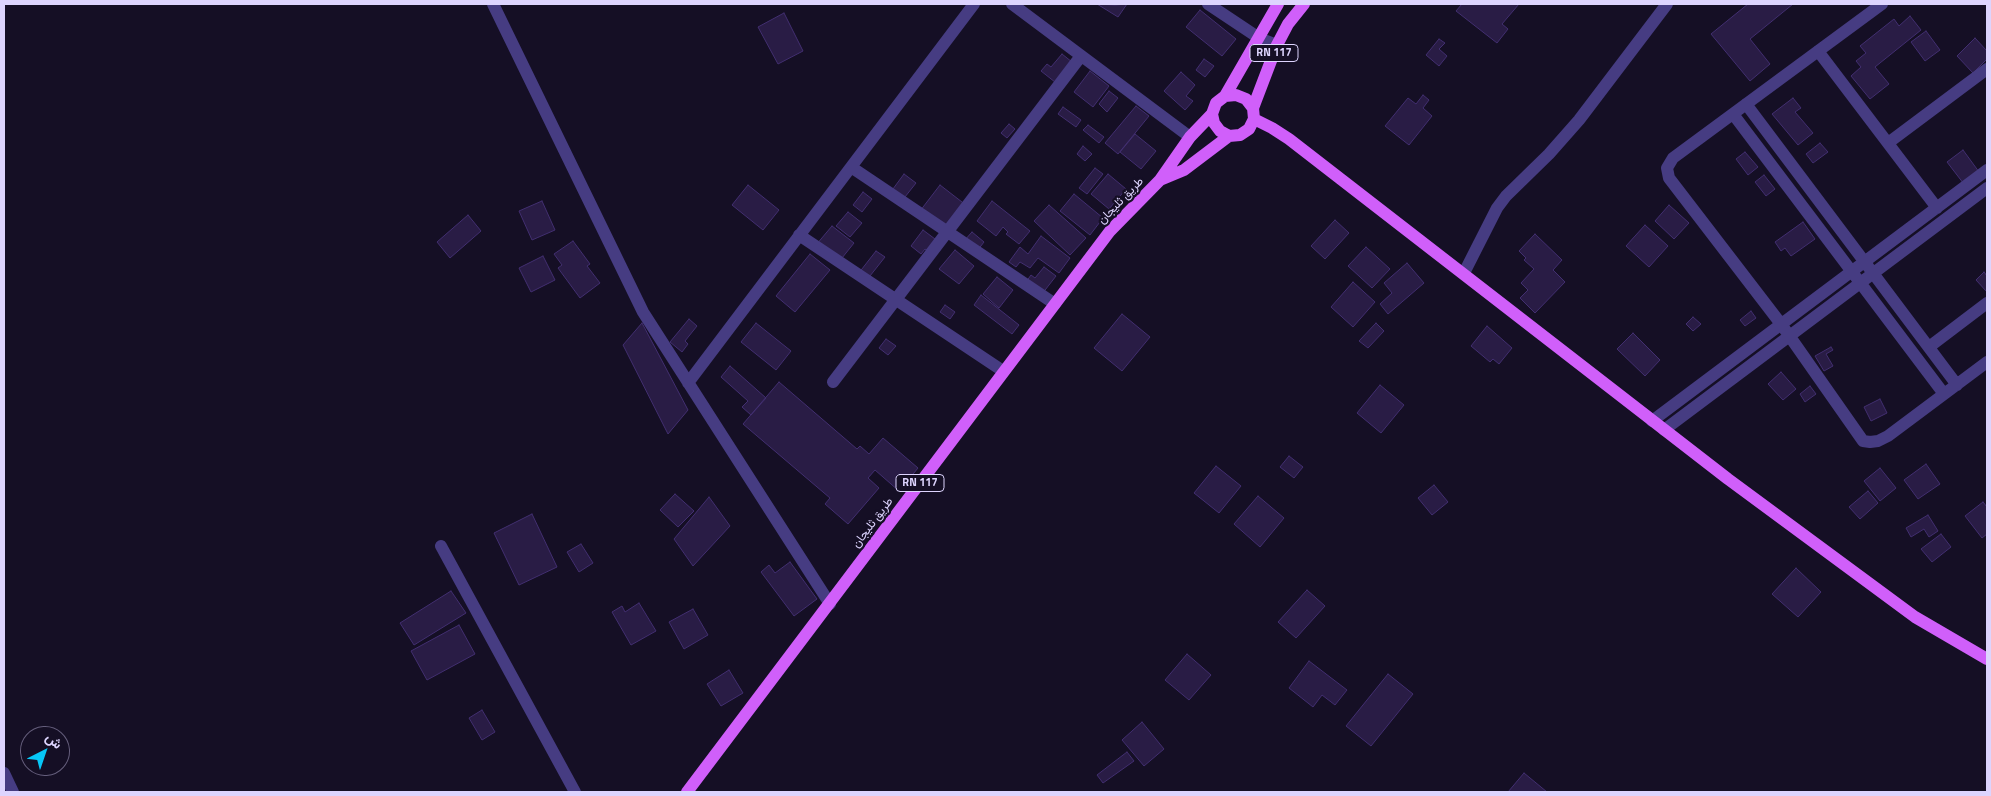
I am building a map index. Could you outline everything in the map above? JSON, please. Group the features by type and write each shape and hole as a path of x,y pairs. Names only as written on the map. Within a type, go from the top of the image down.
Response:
{"main road":[{"name":"RN 117","path":"1225,96 1278,4"},
{"name":"RN 117","path":"1253,114 1277,45 1288,24 1304,4"},
{"path":"1253,114 1249,129 1240,135 1229,136 1220,131 1214,123 1212,114 1216,103 1225,96 1236,95 1246,99 1253,114 1289,139 1464,273 1652,421 1915,617 1987,659"},
{"name":"طريق ثليجان","path":"687,792 1110,231 1160,180 1190,137 1212,114"},
{"name":"طريق ثليجان","path":"1160,180 1184,170 1229,136"}],"street":[{"path":"493,4 643,312 830,604"},
{"path":"688,383 974,4"},
{"path":"1012,4 1190,137"},
{"path":"1208,4 1258,38 1277,45"},
{"path":"1464,273 1497,208 1506,196 1549,154 1579,120 1667,4"},
{"path":"1882,4 1673,158 1667,168 1669,178 1781,324 1863,441 1878,441 1958,385 1987,362"},
{"path":"1818,51 1936,208"},
{"path":"833,382 1081,56"},
{"path":"1888,143 1987,69"},
{"path":"1746,104 1958,385"},
{"path":"1732,114 1944,394"},
{"path":"851,167 1055,304"},
{"path":"1652,421 1987,170"},
{"path":"1664,430 1987,188"},
{"path":"799,235 1004,372"},
{"path":"1929,347 1987,303"},
{"path":"441,546 575,792"},
{"path":"4,773 13,792"}],"building":[{"path":"1097,4 1115,5 1127,4 1118,17"},
{"path":"1462,4 1519,4 1502,24 1508,29 1497,43 1456,11"},
{"path":"1748,4 1793,4 1750,39 1770,64 1750,81 1711,34"},
{"path":"1200,10 1236,39 1222,56 1186,27"},
{"path":"784,13 803,51 778,64 758,27"},
{"path":"1910,16 1921,30 1875,67 1889,84 1870,99 1851,76 1861,67 1856,61 1866,53 1860,46 1894,19 1899,26"},
{"path":"1926,31 1940,50 1925,61 1911,42"},
{"path":"1975,38 1987,51 1987,59 1973,73 1957,56"},
{"path":"1439,39 1445,43 1439,49 1447,56 1439,66 1426,55"},
{"path":"1062,54 1077,66 1060,86 1041,71 1047,64 1051,67"},
{"path":"1204,59 1214,66 1205,77 1196,70"},
{"path":"1090,71 1109,86 1093,107 1074,92"},
{"path":"1181,72 1195,85 1186,96 1193,101 1185,110 1164,91"},
{"path":"1109,91 1118,98 1107,112 1099,104"},
{"path":"1423,95 1429,100 1423,108 1432,116 1409,145 1385,126 1408,98 1416,104"},
{"path":"1793,98 1801,108 1795,112 1813,133 1798,145 1772,114"},
{"path":"1136,106 1149,116 1118,154 1105,143"},
{"path":"1063,107 1081,120 1076,127 1058,114"},
{"path":"1009,124 1015,129 1007,138 1001,133"},
{"path":"1088,125 1104,137 1099,143 1083,130"},
{"path":"1135,134 1156,151 1141,169 1120,152"},
{"path":"1820,143 1828,152 1813,163 1806,154"},
{"path":"1083,146 1092,154 1085,161 1077,154"},
{"path":"1963,150 1982,176 1967,188 1947,162"},
{"path":"1745,152 1758,167 1748,175 1736,159"},
{"path":"1095,168 1103,174 1087,194 1079,188"},
{"path":"904,174 916,183 901,202 890,193"},
{"path":"1108,174 1126,189 1109,209 1091,194"},
{"path":"1764,175 1775,189 1766,196 1755,182"},
{"path":"748,185 779,210 763,230 732,205"},
{"path":"940,185 971,209 950,234 920,211"},
{"path":"863,192 872,199 862,212 853,205"},
{"path":"1074,194 1103,218 1090,235 1060,211"},
{"path":"542,201 555,230 532,240 519,211"},
{"path":"992,201 1030,231 1019,244 1006,234 1008,232 1003,227 996,236 977,221"},
{"path":"1049,205 1086,238 1070,255 1034,221"},
{"path":"1669,205 1689,223 1674,239 1655,221"},
{"path":"848,212 862,223 850,237 836,226"},
{"path":"468,215 481,231 450,258 437,242"},
{"path":"1335,220 1349,233 1325,259 1311,246"},
{"path":"1803,222 1815,239 1791,256 1785,248 1781,251 1775,242"},
{"path":"1645,225 1668,246 1649,267 1626,246"},
{"path":"832,226 854,243 838,263 816,245"},
{"path":"923,230 943,245 934,256 925,249 921,254 911,246"},
{"path":"972,232 984,242 977,251 964,241"},
{"path":"1535,234 1562,260 1553,270 1565,282 1535,313 1520,298 1528,290 1521,283 1534,269 1524,260 1526,258 1519,251"},
{"path":"1041,236 1070,258 1059,273 1038,258 1030,268 1020,262 1016,267 1009,262 1020,247 1028,254"},
{"path":"573,241 590,264 587,266 600,283 580,298 558,268 562,265 554,254"},
{"path":"1366,247 1390,269 1372,288 1348,266"},
{"path":"955,250 974,266 959,284 939,269"},
{"path":"876,251 885,257 866,281 858,274"},
{"path":"810,254 830,270 795,312 776,296"},
{"path":"543,256 555,280 531,292 519,268"},
{"path":"1407,263 1424,283 1388,314 1380,304 1392,293 1384,283"},
{"path":"1044,267 1056,276 1042,294 1026,282 1031,275 1035,278"},
{"path":"1984,272 1987,276 1987,292 1976,280"},
{"path":"997,277 1013,290 999,308 983,294"},
{"path":"1353,282 1375,302 1353,327 1331,307"},
{"path":"981,295 1019,325 1012,334 974,305"},
{"path":"945,305 955,312 950,319 940,312"},
{"path":"1751,311 1756,318 1745,326 1740,320"},
{"path":"1122,314 1150,337 1122,371 1094,348"},
{"path":"1693,317 1701,324 1693,331 1686,324"},
{"path":"689,319 697,326 685,341 688,344 682,352 670,342"},
{"path":"642,323 688,410 668,434 623,345"},
{"path":"756,323 791,351 776,370 741,342"},
{"path":"1376,323 1384,331 1368,348 1359,341"},
{"path":"1487,326 1512,348 1499,364 1493,359 1490,362 1471,346"},
{"path":"1633,333 1660,360 1645,376 1617,349"},
{"path":"886,339 896,346 888,355 879,348"},
{"path":"1831,347 1833,350 1826,354 1833,366 1824,371 1815,356"},
{"path":"730,366 766,398 751,415 742,407 748,401 721,377"},
{"path":"1781,372 1796,389 1783,400 1768,384"},
{"path":"779,382 857,449 860,446 869,454 883,438 918,468 899,491 875,470 868,478 879,488 848,524 825,504 830,498 743,424"},
{"path":"1380,385 1404,405 1381,433 1357,413"},
{"path":"1810,386 1816,394 1805,402 1800,394"},
{"path":"1880,399 1887,413 1871,421 1864,407"},
{"path":"1289,456 1303,467 1294,478 1280,467"},
{"path":"1926,464 1940,484 1918,499 1904,480"},
{"path":"1216,466 1241,486 1219,513 1194,493"},
{"path":"1880,468 1896,488 1880,501 1864,481"},
{"path":"1434,485 1448,502 1432,515 1418,498"},
{"path":"1868,491 1878,503 1860,519 1849,507"},
{"path":"675,494 694,511 678,527 660,510"},
{"path":"1258,496 1284,518 1260,547 1234,524"},
{"path":"709,497 730,526 693,566 674,539"},
{"path":"1983,502 1987,507 1987,534 1982,538 1965,516"},
{"path":"532,514 557,567 519,585 494,533"},
{"path":"1928,515 1938,531 1929,537 1924,529 1911,537 1906,528"},
{"path":"1941,534 1951,547 1932,562 1921,549"},
{"path":"581,544 593,563 579,572 567,552"},
{"path":"790,562 817,599 794,616 761,572 769,565 775,573"},
{"path":"1796,568 1821,592 1798,617 1772,594"},
{"path":"1307,590 1325,606 1296,638 1278,622"},
{"path":"451,591 466,613 414,645 400,623"},
{"path":"639,603 656,631 631,645 612,612 622,606 625,612"},
{"path":"693,609 708,635 684,649 669,622"},
{"path":"459,625 475,654 427,680 411,651"},
{"path":"1187,654 1211,675 1189,700 1165,680"},
{"path":"1309,661 1347,690 1335,705 1322,695 1313,707 1289,688"},
{"path":"729,670 743,693 721,706 707,684"},
{"path":"1388,674 1413,694 1371,746 1346,726"},
{"path":"482,710 495,732 482,740 469,718"},
{"path":"1142,722 1164,749 1144,766 1122,740"},
{"path":"1127,752 1134,761 1103,783 1097,775"},
{"path":"1524,773 1547,792 1508,792"}]}
